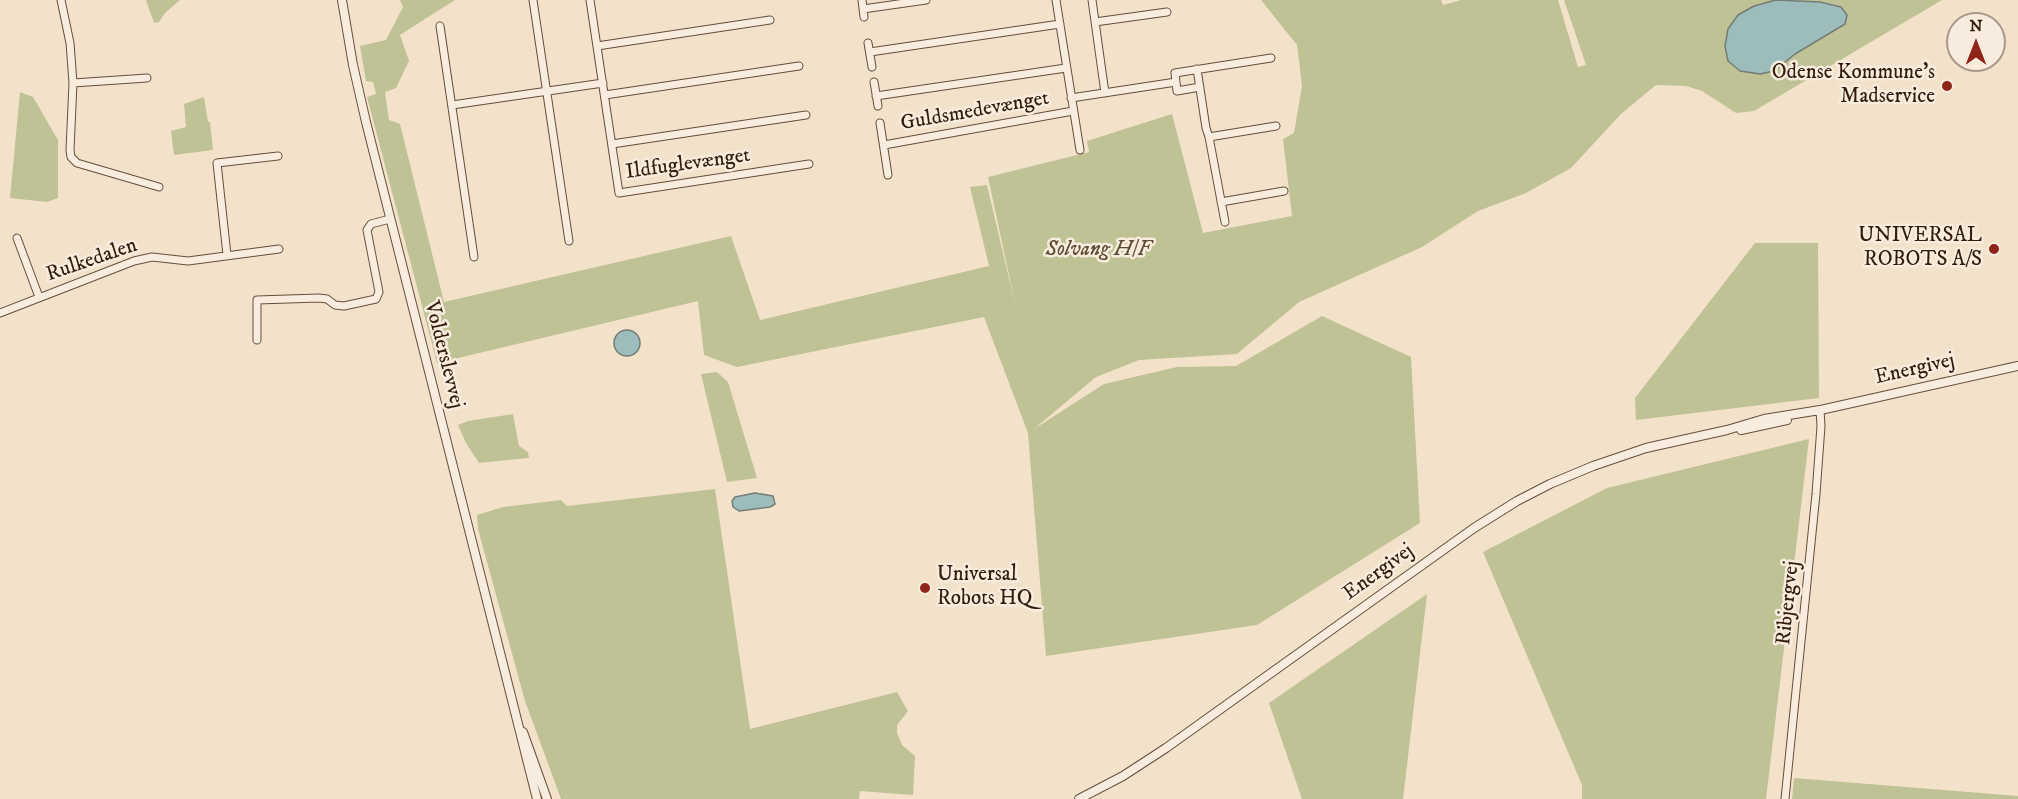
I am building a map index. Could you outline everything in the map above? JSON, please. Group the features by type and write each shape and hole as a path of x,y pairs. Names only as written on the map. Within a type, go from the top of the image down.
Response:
{"street":[{"path":"61,0 70,43 73,83 71,157 77,163 159,187"},
{"name":"Volderslevvej","path":"342,0 353,65 390,219 537,799"},
{"path":"533,0 569,241"},
{"name":"Ildfuglevænget","path":"590,0 619,193 809,164"},
{"path":"862,0 864,13 926,0"},
{"name":"Guldsmedevænget","path":"1056,0 1080,150"},
{"path":"1092,0 1105,93"},
{"path":"1095,22 1167,12"},
{"path":"597,46 770,20"},
{"path":"870,52 1060,24"},
{"path":"440,26 474,257"},
{"path":"868,43 872,67"},
{"name":"Guldsmedevænget","path":"1200,87 1177,91 1174,73 1271,58"},
{"path":"604,95 799,66"},
{"name":"Guldsmedevænget","path":"876,96 1066,68"},
{"path":"1197,69 1225,222"},
{"path":"73,83 147,78"},
{"name":"Guldsmedevænget","path":"874,82 878,106"},
{"name":"Guldsmedevænget","path":"1071,98 1176,82"},
{"path":"452,105 603,83"},
{"name":"Guldsmedevænget","path":"884,145 1073,111"},
{"name":"Ildfuglevænget","path":"612,144 806,115"},
{"name":"Guldsmedevænget","path":"880,123 888,175"},
{"path":"1209,137 1276,126"},
{"path":"227,255 217,163 278,156"},
{"path":"1221,202 1284,191"},
{"path":"257,340 257,300 319,298 344,306 376,299 379,292 367,230 371,224 390,219"},
{"name":"Rulkedalen","path":"17,238 39,297"},
{"name":"Rulkedalen","path":"0,312 134,261 152,257 188,261 279,249"},
{"name":"Energivej","path":"1079,799 1123,776 1166,748 1474,528 1517,501 1593,466 1646,448 1727,430 1764,419 1820,410 2018,366"},
{"name":"Ribjergvej","path":"1785,799 1816,494 1820,410"},
{"name":"Volderslevvej","path":"517,717 547,799"}],"green space":[{"path":"146,0 180,0 165,13 159,22 154,23"},
{"name":"Solvang H/F","path":"400,0 455,0 400,35 409,61 396,88 385,92 389,120 400,124 444,302 731,236 760,320 989,266 970,187 987,185 1016,308 988,177 1089,152 1087,141 1172,114 1203,233 1292,216 1283,139 1294,133 1302,86 1297,45 1261,0 1441,0 1443,5 1461,0 1558,0 1578,67 1586,65 1564,0 1942,0 1754,111 1736,113 1702,91 1686,86 1656,85 1621,114 1571,168 1526,193 1478,211 1422,247 1299,302 1237,354 1139,360 1096,377 1034,429 1104,384 1177,367 1236,366 1322,316 1411,357 1420,523 1257,625 1046,656 1028,433 984,317 737,367 704,355 698,301 437,363 367,97 376,94 373,82 366,81 360,46 386,40 403,7"},
{"path":"20,92 33,97 58,140 58,198 47,202 10,198"},
{"path":"204,97 213,150 174,155 171,131 186,127 184,104"},
{"path":"1755,243 1818,243 1819,398 1636,420 1635,398"},
{"path":"717,372 728,382 757,478 727,482 701,374"},
{"path":"513,414 519,446 528,452 529,458 479,463 458,425 468,421"},
{"path":"1809,439 1766,799 1582,799 1582,785 1483,552 1607,488"},
{"path":"715,489 750,729 897,692 908,711 897,725 897,733 902,745 915,756 913,795 860,791 859,799 561,799 525,701 478,529 477,515 503,507 561,500 567,506"},
{"path":"1427,594 1403,799 1302,799 1269,703"},
{"path":"1794,778 2018,796 2018,799 1792,799"}],"water":[{"path":"1776,0 1820,2 1841,7 1847,15 1845,24 1795,54 1774,71 1760,74 1740,71 1728,61 1725,46 1728,29 1738,15 1754,6"},
{"path":"627,330 636,334 640,343 636,352 627,356 618,352 614,343 618,334"},
{"path":"755,493 773,496 775,504 770,507 739,511 733,507 732,501 735,497"}],"place":[{"name":"Odense Kommune's Madservice","path":"1947,86"},
{"name":"UNIVERSAL ROBOTS A/S","path":"1994,249"},
{"name":"Universal Robots HQ","path":"925,588"}]}
